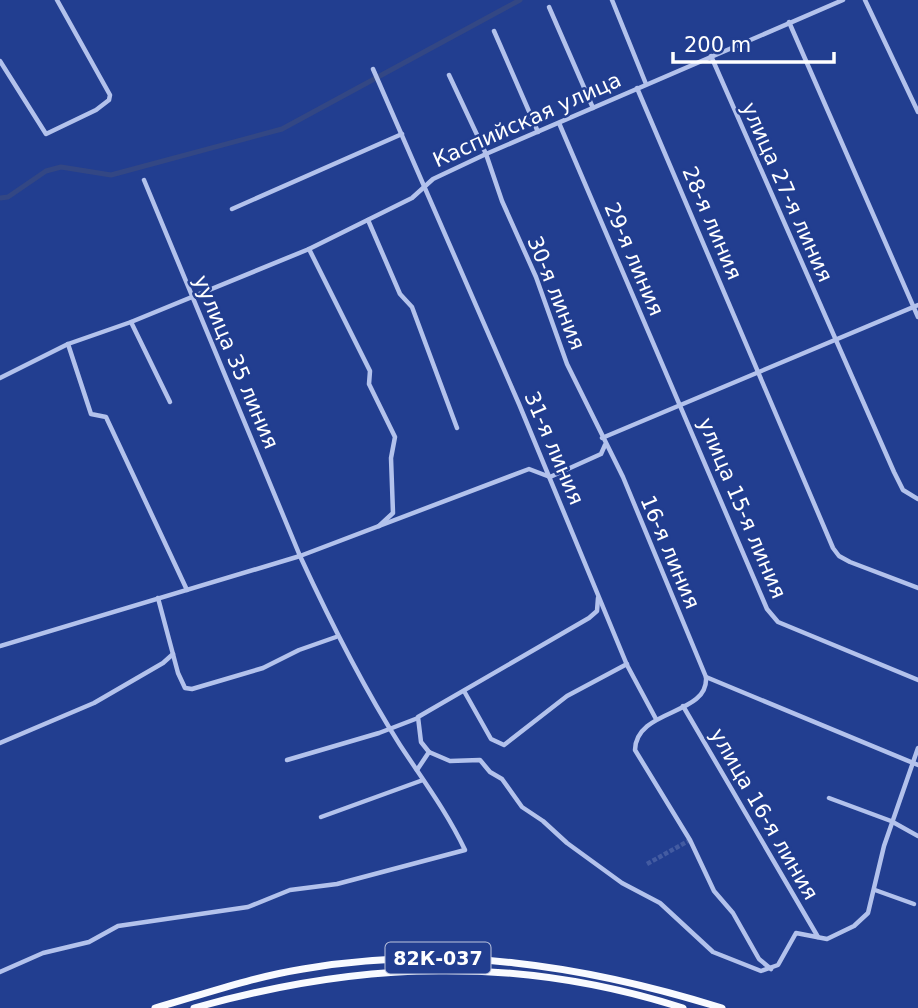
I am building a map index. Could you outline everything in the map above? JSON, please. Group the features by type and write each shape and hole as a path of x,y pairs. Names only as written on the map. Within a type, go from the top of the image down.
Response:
{"main road":[{"name":"82К-037","path":"155,1008 302,969 412,958 494,960 569,968 645,984 722,1008"},
{"path":"194,1008 298,982 360,973 428,970 483,971 579,981 638,994 683,1008"}],"street":[{"path":"0,61 46,134 96,110 109,100 110,95 57,0"},
{"path":"612,0 646,84"},
{"name":"Каспийская улица","path":"0,378 68,344 192,298 309,249 425,188 433,179 486,154 843,0"},
{"path":"866,0 918,112"},
{"path":"549,7 593,108"},
{"path":"789,22 916,306 918,317"},
{"path":"494,31 538,132"},
{"name":"улица 27-я линия","path":"711,56 894,472 903,490 918,499"},
{"name":"31-я линия","path":"373,68 550,477 627,664 656,719"},
{"name":"30-я линия","path":"449,75 486,154 502,201 536,277 567,364 604,441"},
{"name":"28-я линия","path":"637,88 834,548 839,556 850,562 918,588"},
{"name":"29-я линия","path":"559,123 681,406"},
{"path":"232,209 402,134"},
{"name":"уулица 35 линия","path":"0,972 43,953 89,942 118,926 248,907 290,890 337,884 465,850 455,826 423,780 337,637 300,556 144,180"},
{"path":"368,220 400,294 412,307 457,428"},
{"path":"309,249 370,372 369,384 395,437 391,458 393,513 377,528"},
{"path":"0,646 300,556 530,469 550,477 601,454 604,441 758,371 916,306"},
{"path":"131,322 170,402"},
{"path":"68,344 91,414 106,417 187,590"},
{"name":"улица 15-я линия","path":"681,406 767,609 778,622 918,680"},
{"name":"16-я линия","path":"604,441 622,477 706,677"},
{"path":"286,760 418,718 593,615 599,606 597,593"},
{"path":"158,598 181,681 185,688 192,690 263,668 299,650 337,637"},
{"path":"0,743 94,702 163,663 173,654"},
{"path":"464,691 491,738 504,746 567,696 627,664"},
{"path":"771,969 759,959 733,913 714,891 690,840 637,754 636,740 656,719 704,692 706,677 918,765"},
{"name":"улица 16-я линия","path":"683,706 818,938"},
{"path":"418,718 421,742 429,752 450,761 480,760 490,772 502,779 522,807 622,883 660,903 713,952 761,971 771,969 784,958 796,933 818,938 834,937 868,913 891,821 918,748"},
{"path":"418,770 429,752"},
{"path":"321,817 423,780"},
{"path":"829,798 891,821 918,836"},
{"path":"875,890 914,904"}],"waterway":[{"path":"0,198 8,197 46,171 61,167 111,175 282,129 520,0"}],"tunnel":[{"path":"647,864 690,840"}]}
